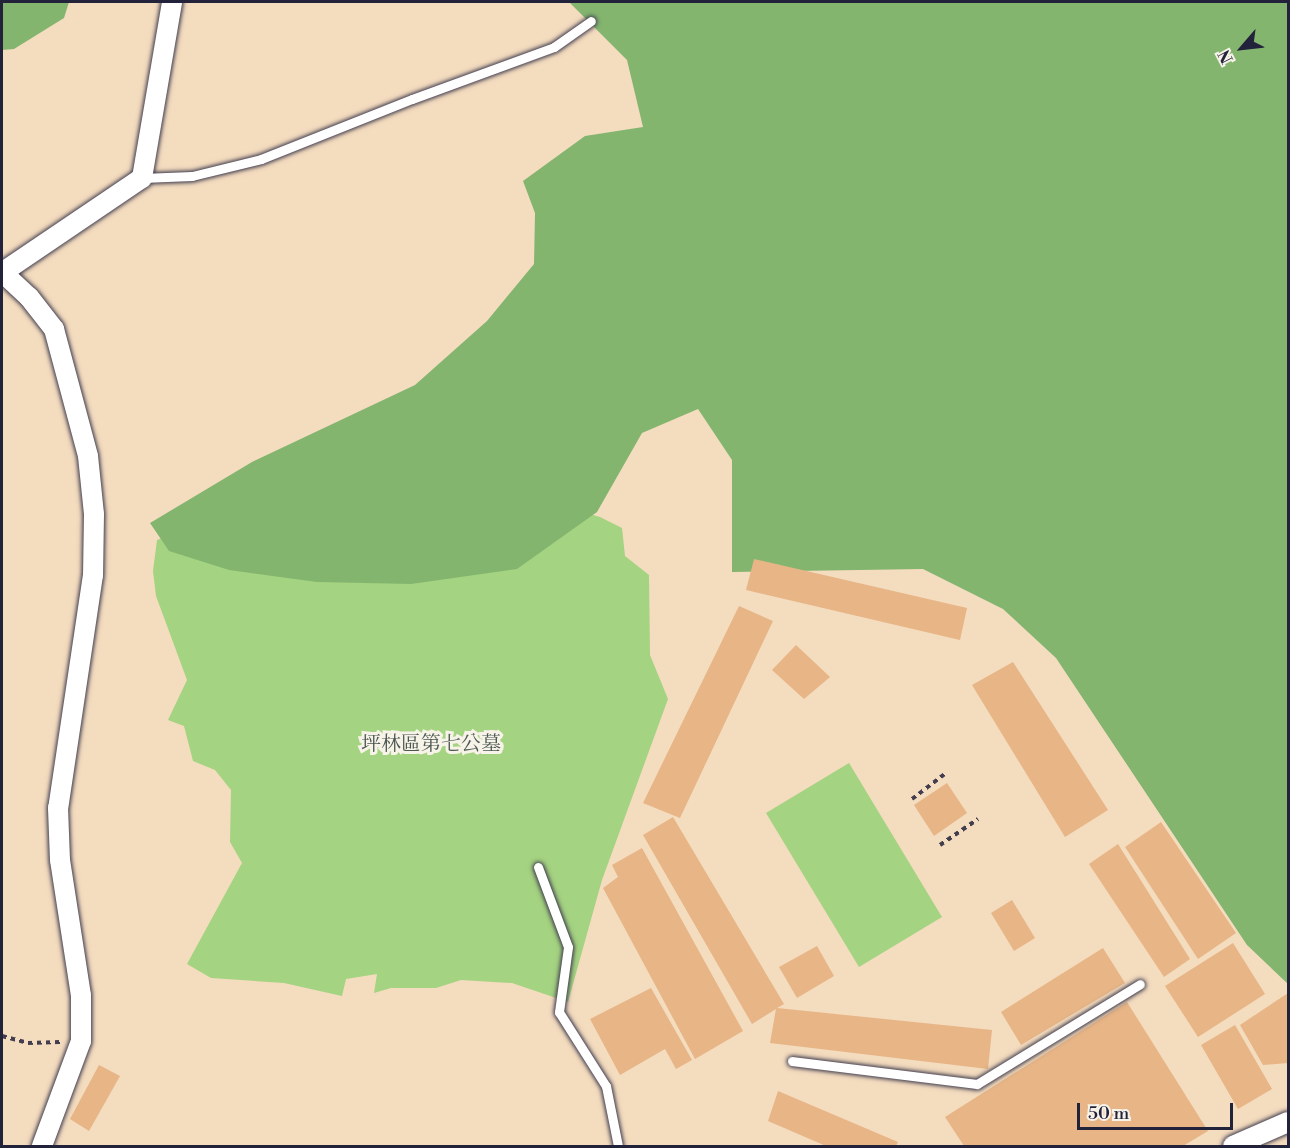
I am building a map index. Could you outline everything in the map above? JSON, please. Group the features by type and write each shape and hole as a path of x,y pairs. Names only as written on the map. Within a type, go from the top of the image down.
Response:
{"street":[{"path":"42,1146 81,1041 81,995 60,860 58,808 93,575 94,514 88,456 54,328 29,297 2,272 142,178 172,2"},
{"path":"1233,1146 1288,1122"}],"lane":[{"path":"142,178 192,176 261,159 411,99 554,47 591,21"},
{"path":"538,867 568,947 559,1012 606,1086 618,1146"},
{"path":"792,1060 977,1084 1140,984"}],"path":[{"path":"912,799 946,773"},
{"path":"940,845 978,819"},
{"path":"2,1036 28,1043 81,1041"}],"green space":[{"path":"2,2 69,2 64,18 14,49 2,50"},
{"path":"569,2 1288,2 1288,984 1247,945 1056,658 1003,609 923,569 732,572 732,460 698,409 642,433 597,512 517,569 411,584 317,582 229,570 169,551 150,523 252,462 415,385 487,321 534,264 535,213 523,181 585,136 643,127 627,60"},
{"name":"坪林區第七公墓","path":"565,507 600,517 622,528 625,556 649,575 650,655 668,699 602,880 568,1002 512,983 461,980 436,988 391,988 374,993 377,974 346,979 342,996 284,983 211,978 187,964 242,863 230,842 231,790 215,770 193,761 184,726 168,720 187,680 156,596 153,571 157,540 183,530"},
{"path":"849,763 942,917 859,967 766,813"}],"building":[{"path":"754,559 967,608 960,640 746,590"},
{"path":"739,606 773,621 680,818 643,803"},
{"path":"796,645 830,677 804,699 772,670"},
{"path":"1013,662 1108,810 1065,837 972,685"},
{"path":"947,783 967,813 934,836 914,805"},
{"path":"673,817 784,1004 777,1008 992,1030 988,1069 770,1043 776,1009 752,1024 643,835"},
{"path":"1161,822 1236,933 1198,959 1125,847"},
{"path":"1118,844 1190,959 1164,977 1089,864"},
{"path":"642,848 743,1031 695,1059 603,888 618,877 612,865"},
{"path":"1012,900 1035,938 1014,951 991,913"},
{"path":"1233,943 1265,994 1198,1037 1165,986"},
{"path":"817,946 834,976 797,998 779,967"},
{"path":"1103,948 1125,983 1021,1045 1001,1012"},
{"path":"651,988 692,1060 676,1069 665,1049 620,1075 590,1019"},
{"path":"1288,993 1288,1063 1263,1065 1240,1025"},
{"path":"1127,1002 1208,1131 1183,1146 964,1146 945,1117"},
{"path":"1235,1025 1272,1089 1238,1109 1201,1045"},
{"path":"99,1065 120,1076 89,1131 70,1119"},
{"path":"778,1091 898,1142 896,1146 826,1146 768,1121"}]}
